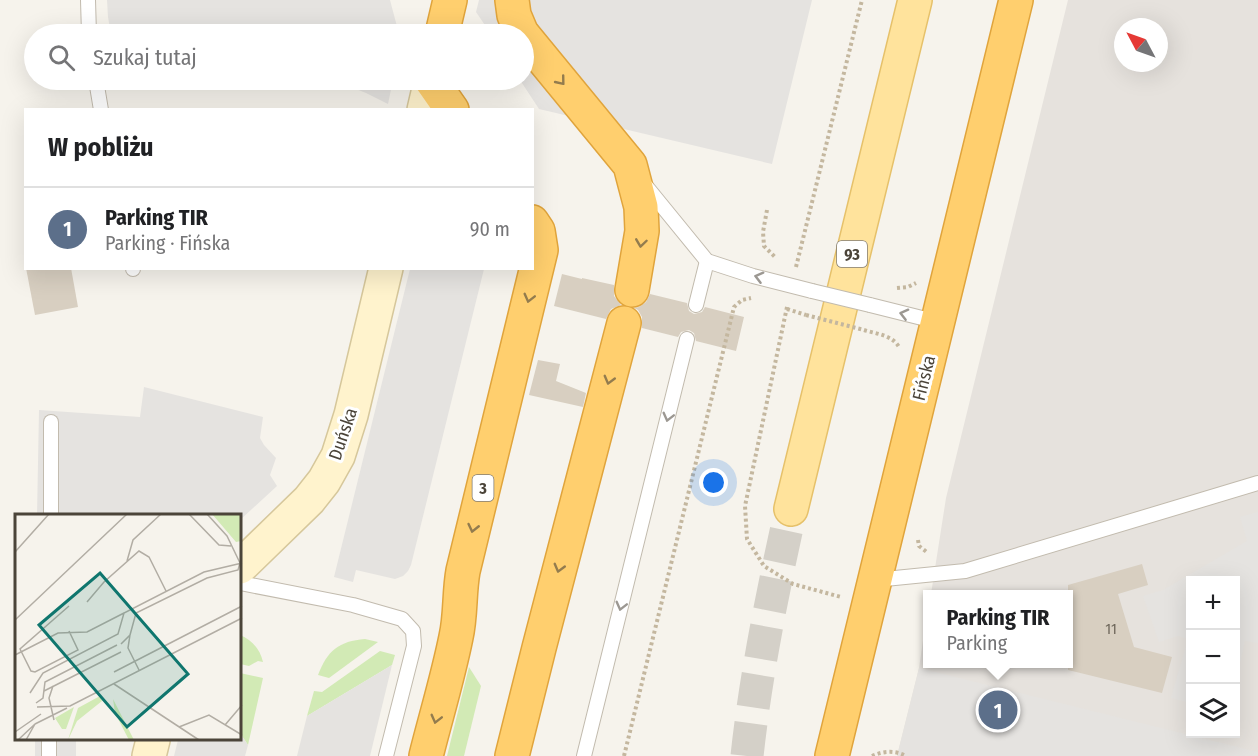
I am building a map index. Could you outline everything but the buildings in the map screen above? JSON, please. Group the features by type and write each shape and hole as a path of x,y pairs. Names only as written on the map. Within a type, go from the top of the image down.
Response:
{"highway":[{"path":"444,24 450,0"},
{"path":"512,0 518,24"},
{"name":"Fińska","path":"832,756 1016,0"},
{"path":"534,48 630,165 641,207 642,231 632,290"},
{"path":"438,90 451,108"},
{"name":"3","path":"426,756 456,637 460,614 460,589 466,561 541,250 538,231 534,225"},
{"path":"512,756 624,323"}],"main road":[{"name":"93","path":"791,508 915,0"}],"street":[{"path":"424,108 429,90"},
{"name":"Duńska","path":"242,565 309,501 338,456 351,415 386,270"},
{"path":"149,756 153,741"}],"lane":[{"path":"88,0 89,24"},
{"path":"98,90 101,108"},
{"path":"630,165 707,261 753,276 938,322"},
{"path":"696,305 707,261"},
{"path":"584,756 687,339"},
{"path":"51,422 51,514"},
{"path":"872,592 965,571 1258,483"},
{"path":"242,583 385,614 402,619 413,631 414,646 386,756"}],"path":[{"path":"862,0 786,309 745,506 747,539 764,566 793,584 872,592"},
{"path":"766,210 764,246 774,257 797,264"},
{"path":"624,756 734,307 742,300 752,298"},
{"path":"778,306 864,330"},
{"path":"872,756 891,752 906,756"}],"shaded area":[{"path":"107,0 390,0 396,24 109,24"},
{"path":"479,0 812,0 772,164 539,109 527,90 534,90 534,24 484,24 476,12"},
{"path":"1068,0 1258,0 1258,756 897,756 919,668 923,640 923,668 1073,668 1073,590 932,590 946,498"},
{"path":"358,90 391,90 388,104"},
{"path":"410,270 484,270 411,565 403,576 395,579 356,570 353,582 334,577"},
{"path":"144,387 263,417 260,438 276,458 270,475 277,486 242,518 242,514 37,514 39,410 140,417"},
{"path":"1258,512 1258,643 1245,641 1240,663 1240,576 1187,576 1247,541 1240,517"},
{"path":"1186,577 1186,638 1178,636 1159,642 1143,596 1163,590"},
{"path":"1186,646 1186,702 1171,698"},
{"path":"392,665 370,756 297,756 307,716"},
{"path":"919,668 1186,734 1186,738 1202,738 1258,752 1258,756 897,756"},
{"path":"242,736 248,745 245,756 174,756 178,741 242,741"},
{"path":"35,741 76,741 76,756 35,756"}],"green space":[{"path":"242,636 255,646 263,662 258,661 249,666 242,664"},
{"path":"365,639 378,642 329,678 318,675 325,660 335,649 348,642"},
{"path":"380,651 395,655 392,665 307,716 314,691 322,692"},
{"path":"469,667 481,686 464,756 447,756"},
{"path":"242,673 263,678 248,745 242,736"}],"tunnel":[{"path":"747,756 766,632 791,509"}],"place":[{"name":"Parking TIR","path":"998,710"}]}
